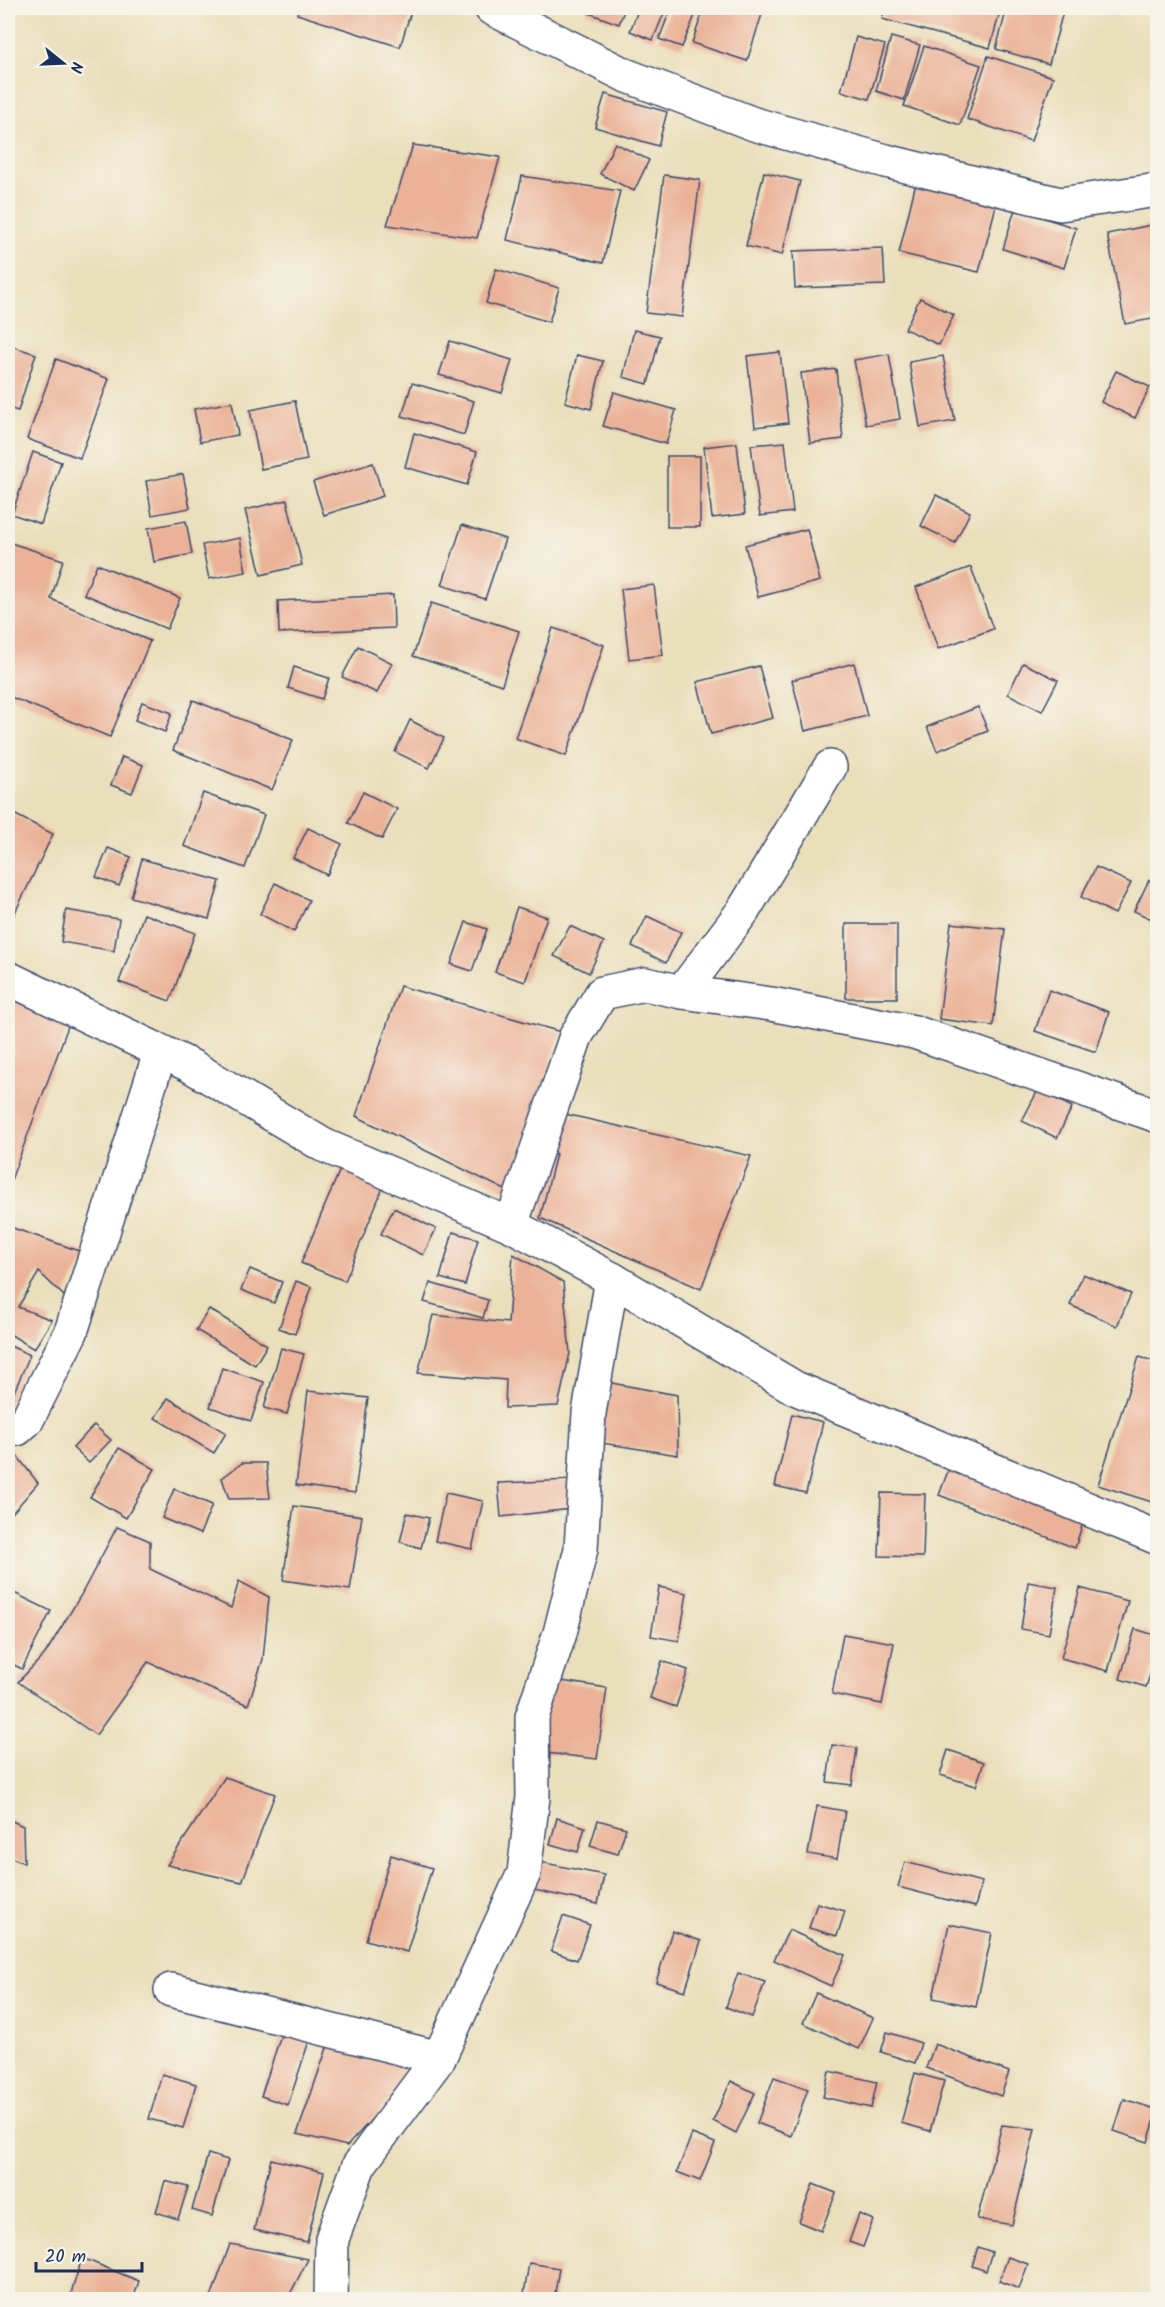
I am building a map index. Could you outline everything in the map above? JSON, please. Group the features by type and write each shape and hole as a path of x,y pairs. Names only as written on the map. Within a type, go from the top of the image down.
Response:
{"street":[{"path":"491,8 625,75 754,124 875,158 1060,204 1158,190"},
{"path":"682,992 743,911 830,767"},
{"path":"8,978 191,1066 323,1145 512,1225 612,1279 795,1388 1158,1538"},
{"path":"512,1225 576,1036 602,993 645,984 682,992 771,1004 914,1032 1158,1116"},
{"path":"8,1430 17,1430 27,1420 71,1332 160,1053"},
{"path":"331,2300 332,2239 359,2165 439,2058 524,1872 533,1797 532,1717 560,1633 581,1549 590,1413 612,1279"},
{"path":"171,1990 439,2058"}],"building":[{"path":"299,8 412,8 400,47 297,14"},
{"path":"588,8 625,8 619,24 586,12"},
{"path":"639,8 666,8 653,40 630,31"},
{"path":"671,8 698,8 682,47 659,39"},
{"path":"704,8 764,8 747,61 692,43"},
{"path":"885,8 1001,8 990,48 882,19"},
{"path":"1007,8 1064,8 1049,64 996,49"},
{"path":"856,37 885,45 869,99 841,91"},
{"path":"891,37 920,45 904,100 876,91"},
{"path":"924,46 981,65 960,125 904,106"},
{"path":"988,56 1053,77 1031,141 967,119"},
{"path":"605,94 667,112 658,146 595,127"},
{"path":"615,143 649,160 634,191 600,174"},
{"path":"413,145 500,157 477,238 387,225"},
{"path":"919,170 1000,190 979,272 899,253"},
{"path":"764,172 800,181 782,255 746,246"},
{"path":"664,175 700,180 682,317 646,313"},
{"path":"522,176 620,191 603,263 507,240"},
{"path":"1015,209 1076,228 1064,268 1003,249"},
{"path":"1156,224 1158,318 1125,324 1107,234"},
{"path":"883,248 885,285 795,288 793,251"},
{"path":"496,269 559,288 549,322 486,303"},
{"path":"920,298 954,315 939,345 905,329"},
{"path":"634,330 660,336 648,384 623,377"},
{"path":"450,341 512,360 502,393 439,375"},
{"path":"8,345 36,354 18,411 8,408"},
{"path":"780,352 788,423 755,427 747,356"},
{"path":"889,354 900,419 866,425 854,360"},
{"path":"577,355 603,361 591,409 565,402"},
{"path":"943,356 955,421 920,427 909,362"},
{"path":"56,359 109,379 80,458 27,439"},
{"path":"836,369 843,439 810,443 801,373"},
{"path":"1116,371 1150,387 1135,418 1101,402"},
{"path":"412,383 474,401 464,435 402,416"},
{"path":"614,392 676,410 666,444 603,426"},
{"path":"295,401 307,460 261,469 250,410"},
{"path":"232,402 238,435 200,442 194,409"},
{"path":"414,433 477,452 467,485 405,467"},
{"path":"785,442 793,512 760,516 751,445"},
{"path":"737,443 745,514 712,518 704,447"},
{"path":"33,452 61,462 41,524 12,514"},
{"path":"667,456 700,456 700,527 667,527"},
{"path":"373,463 383,496 324,515 313,482"},
{"path":"183,474 190,508 152,515 146,481"},
{"path":"936,495 970,512 955,543 921,526"},
{"path":"287,500 302,565 261,575 245,510"},
{"path":"186,521 192,554 154,562 148,528"},
{"path":"462,525 505,539 485,599 442,585"},
{"path":"807,529 820,581 758,597 745,545"},
{"path":"240,538 246,572 209,579 202,545"},
{"path":"8,542 63,560 51,599 150,641 110,737 8,696"},
{"path":"97,564 180,598 167,629 84,594"},
{"path":"971,567 993,629 938,649 916,587"},
{"path":"654,585 663,655 629,659 621,589"},
{"path":"393,595 394,628 279,633 278,601"},
{"path":"431,603 519,631 502,685 413,656"},
{"path":"553,628 604,645 566,756 515,738"},
{"path":"358,646 392,663 377,693 342,677"},
{"path":"854,663 867,716 805,731 792,680"},
{"path":"1023,663 1058,680 1042,711 1008,694"},
{"path":"759,666 773,718 711,734 697,682"},
{"path":"294,667 329,678 322,699 288,688"},
{"path":"193,700 293,740 272,790 173,750"},
{"path":"142,702 172,713 165,732 135,720"},
{"path":"978,707 988,731 937,751 927,727"},
{"path":"410,720 444,738 429,768 395,752"},
{"path":"122,757 143,765 132,793 111,785"},
{"path":"363,792 397,809 382,839 348,823"},
{"path":"203,793 264,815 245,868 184,846"},
{"path":"8,811 53,834 8,927"},
{"path":"308,828 342,844 327,875 293,858"},
{"path":"108,848 131,857 119,886 96,877"},
{"path":"142,859 220,881 209,919 131,897"},
{"path":"1096,867 1131,883 1115,914 1081,897"},
{"path":"1149,880 1158,884 1158,922 1134,911"},
{"path":"275,883 309,900 294,932 260,914"},
{"path":"517,907 547,917 525,982 495,972"},
{"path":"66,910 119,919 114,951 61,942"},
{"path":"144,914 195,933 170,1001 119,982"},
{"path":"647,916 681,932 666,963 632,946"},
{"path":"466,922 487,929 472,971 451,964"},
{"path":"951,923 1005,929 993,1026 939,1019"},
{"path":"846,924 897,924 897,998 846,998"},
{"path":"570,926 604,942 589,973 554,956"},
{"path":"400,986 561,1032 507,1191 356,1116"},
{"path":"1049,990 1109,1012 1096,1052 1035,1031"},
{"path":"8,996 70,1021 8,1188"},
{"path":"1038,1090 1072,1107 1057,1138 1022,1121"},
{"path":"565,1114 751,1156 701,1289 540,1218 556,1154 542,1148"},
{"path":"341,1167 384,1185 345,1281 301,1263"},
{"path":"394,1208 436,1229 423,1255 381,1234"},
{"path":"10,1227 88,1254 64,1296 39,1272 18,1307 52,1320 34,1349 8,1333 8,1233"},
{"path":"453,1232 478,1239 465,1285 440,1278"},
{"path":"513,1254 563,1282 570,1353 558,1406 505,1408 506,1380 418,1373 433,1315 508,1323"},
{"path":"250,1269 282,1282 274,1303 241,1290"},
{"path":"1083,1274 1131,1294 1117,1326 1070,1305"},
{"path":"296,1281 312,1287 295,1334 279,1328"},
{"path":"430,1283 488,1300 483,1318 424,1302"},
{"path":"209,1309 267,1345 255,1365 196,1330"},
{"path":"8,1345 30,1355 8,1406"},
{"path":"281,1348 304,1354 287,1414 264,1408"},
{"path":"1139,1357 1158,1362 1158,1504 1098,1485"},
{"path":"222,1368 264,1382 251,1421 210,1407"},
{"path":"606,1382 677,1395 678,1455 595,1442"},
{"path":"308,1391 368,1398 355,1493 296,1485"},
{"path":"168,1398 226,1433 214,1453 155,1418"},
{"path":"792,1414 823,1422 806,1493 775,1486"},
{"path":"94,1425 111,1440 89,1463 73,1448"},
{"path":"8,1444 38,1483 8,1518"},
{"path":"119,1448 155,1469 126,1518 90,1497"},
{"path":"242,1463 266,1463 270,1498 229,1499 222,1478"},
{"path":"951,1463 1085,1516 1075,1548 939,1495"},
{"path":"572,1480 571,1509 501,1517 498,1483"},
{"path":"174,1489 212,1505 200,1534 162,1518"},
{"path":"446,1493 483,1501 472,1549 435,1541"},
{"path":"881,1493 925,1494 923,1557 879,1556"},
{"path":"294,1506 362,1516 350,1590 283,1580"},
{"path":"407,1513 429,1518 421,1548 400,1542"},
{"path":"117,1527 150,1541 150,1569 231,1608 239,1581 269,1597 263,1659 248,1705 148,1662 96,1735 18,1682 45,1654 81,1595"},
{"path":"1028,1582 1057,1587 1049,1634 1021,1629"},
{"path":"659,1587 687,1593 679,1641 651,1636"},
{"path":"1080,1588 1128,1601 1108,1671 1061,1658"},
{"path":"8,1590 51,1611 22,1669 8,1662"},
{"path":"1135,1629 1158,1636 1158,1651 1146,1687 1120,1679"},
{"path":"843,1634 894,1643 882,1704 832,1694"},
{"path":"662,1661 688,1670 676,1707 650,1698"},
{"path":"548,1679 607,1688 597,1759 538,1752"},
{"path":"832,1745 857,1748 852,1785 827,1782"},
{"path":"948,1750 984,1762 976,1786 940,1775"},
{"path":"225,1777 275,1794 242,1882 167,1865"},
{"path":"817,1806 845,1811 837,1859 808,1854"},
{"path":"557,1818 585,1827 578,1852 550,1844"},
{"path":"8,1819 23,1826 24,1863 8,1856"},
{"path":"598,1820 626,1828 618,1854 590,1846"},
{"path":"391,1855 432,1868 407,1952 366,1940"},
{"path":"540,1862 604,1875 598,1904 534,1890"},
{"path":"905,1862 982,1882 975,1907 898,1887"},
{"path":"817,1903 845,1911 837,1936 809,1928"},
{"path":"563,1916 590,1925 577,1960 551,1951"},
{"path":"949,1924 992,1933 976,2007 933,1998"},
{"path":"789,1930 845,1955 831,1986 774,1960"},
{"path":"672,1931 701,1941 685,1991 656,1982"},
{"path":"738,1973 765,1982 752,2017 726,2007"},
{"path":"816,1993 873,2018 859,2049 803,2023"},
{"path":"283,2029 310,2038 288,2105 261,2096"},
{"path":"887,2032 921,2043 915,2063 881,2052"},
{"path":"935,2044 1009,2072 1001,2096 926,2068"},
{"path":"328,2045 419,2068 347,2146 297,2134"},
{"path":"829,2071 877,2082 871,2108 823,2097"},
{"path":"915,2073 944,2081 930,2131 901,2123"},
{"path":"162,2074 196,2084 183,2128 149,2119"},
{"path":"774,2077 808,2089 791,2136 757,2123"},
{"path":"731,2081 755,2093 736,2133 713,2121"},
{"path":"1124,2099 1158,2110 1148,2142 1114,2131"},
{"path":"1002,2125 1035,2129 1012,2225 977,2219"},
{"path":"692,2134 715,2143 700,2181 677,2172"},
{"path":"208,2154 228,2160 212,2216 192,2210"},
{"path":"271,2159 324,2172 307,2242 254,2230"},
{"path":"165,2181 188,2187 178,2219 156,2212"},
{"path":"813,2184 836,2193 821,2231 799,2222"},
{"path":"859,2214 873,2220 863,2247 849,2242"},
{"path":"230,2244 308,2259 287,2300 210,2300"},
{"path":"978,2247 992,2252 986,2271 972,2266"},
{"path":"1008,2257 1028,2264 1019,2289 999,2281"},
{"path":"82,2258 139,2281 133,2300 69,2300"},
{"path":"529,2263 559,2268 554,2300 523,2300"}]}
